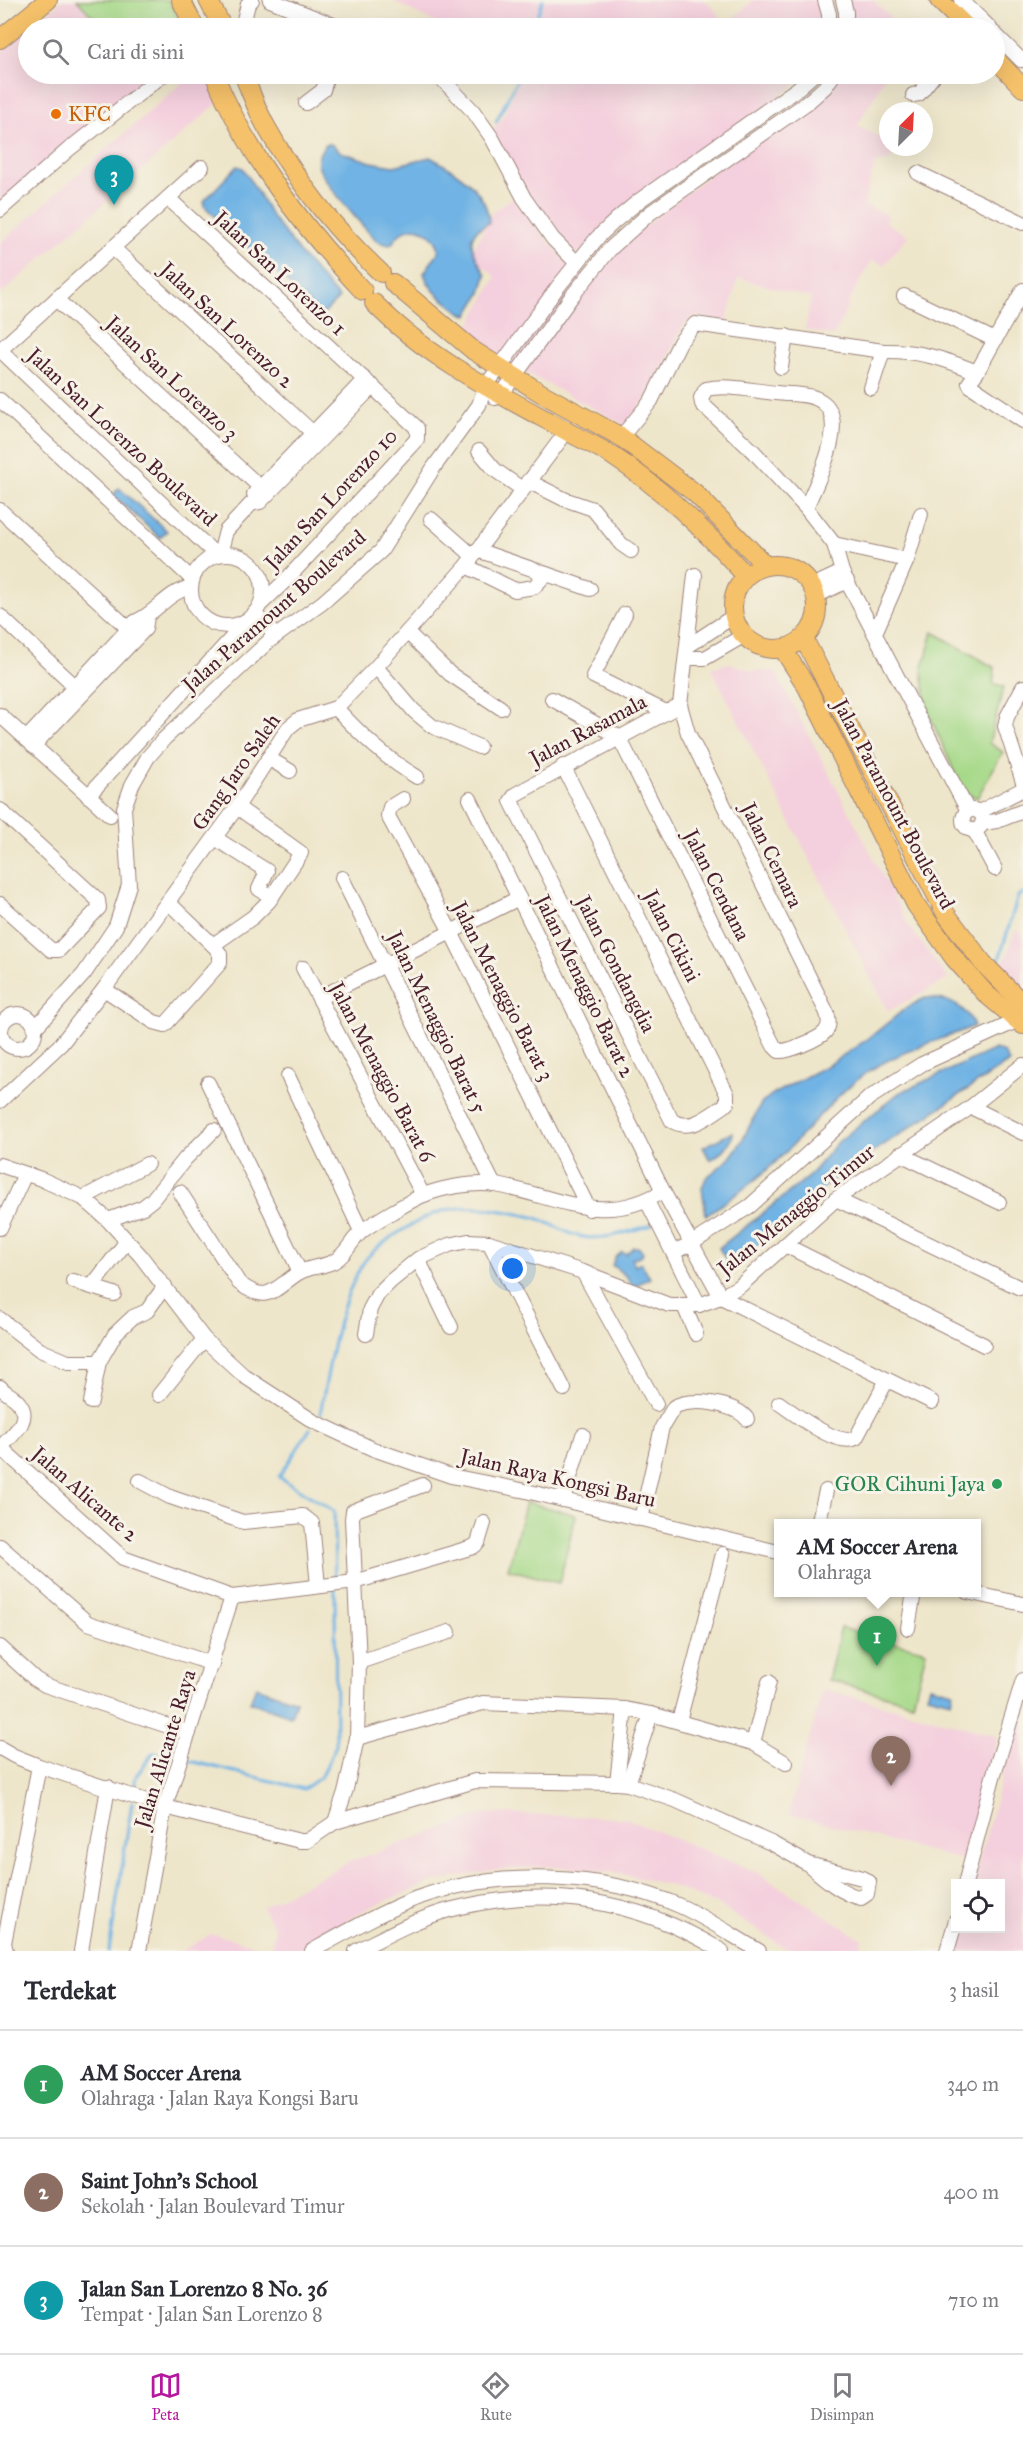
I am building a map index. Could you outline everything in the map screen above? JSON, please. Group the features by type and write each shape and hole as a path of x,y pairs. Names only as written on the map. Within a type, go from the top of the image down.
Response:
{"main road":[{"path":"26,18 48,0"},
{"path":"181,0 190,18"},
{"path":"208,0 218,18"},
{"path":"939,0 957,18"},
{"path":"0,39 18,24"},
{"path":"1005,69 1023,88"},
{"path":"218,84 228,108 253,151 285,199 328,254 368,297 434,353 493,391 610,454 651,484 695,522 746,576"},
{"path":"247,84 266,127 312,198 359,253 474,351 507,373 621,437 695,493 766,566"},
{"path":"766,566 792,569 803,576 814,591 816,619 804,639 783,649 762,647 743,636 734,616 733,602 746,576 766,566"},
{"name":"Jalan Paramount Boulevard","path":"804,639 946,914 1022,1017"},
{"name":"Jalan Paramount Boulevard","path":"783,649 807,687 916,905 954,958 986,994 1022,1017"}],"street":[{"path":"244,18 248,4 252,0"},
{"path":"270,0 314,18"},
{"path":"825,0 829,18"},
{"path":"843,0 846,18"},
{"path":"961,0 980,18"},
{"path":"1005,44 1021,60 1023,59"},
{"path":"0,210 68,150 151,84"},
{"path":"306,103 323,90 325,84"},
{"path":"447,84 473,111 492,138 524,198 554,239 577,263"},
{"path":"507,373 557,288 598,237 616,220 803,84"},
{"path":"493,391 610,248 627,232 808,102 827,84"},
{"path":"913,95 919,94 926,84"},
{"path":"701,157 710,171"},
{"path":"0,350 202,167"},
{"path":"918,174 1023,223"},
{"name":"Jalan San Lorenzo 1","path":"168,198 415,425 418,434"},
{"name":"Jalan San Lorenzo 2","path":"113,248 313,433"},
{"path":"557,288 572,296"},
{"path":"1023,290 969,383 1023,421"},
{"path":"904,296 995,340"},
{"name":"Jalan San Lorenzo 3","path":"56,299 260,487"},
{"path":"621,437 651,401 680,342 695,324 883,351 907,350 935,356 977,372"},
{"path":"781,367 786,336"},
{"name":"Jalan San Lorenzo Boulevard","path":"0,350 221,554"},
{"path":"871,388 883,351"},
{"path":"221,554 226,531 251,504 260,502 313,433 369,382"},
{"path":"251,504 251,496 292,462 369,382"},
{"path":"806,508 829,453 834,428 833,417 828,408 812,397 732,389 706,389 701,398 702,404 754,452 806,508 834,544 845,576 874,633 976,819 995,869"},
{"name":"Jalan Paramount Boulevard","path":"32,1023 50,1011 84,974 116,926 129,885 124,807 127,795 139,771 164,739 272,639 322,603 381,551 434,467 479,405 493,391"},
{"path":"0,400 189,587 196,609 204,618 232,631"},
{"name":"Gang Jaro Saleh","path":"0,1101 61,1044 104,989 237,807 288,728 298,720 336,708 376,667 472,557 567,431"},
{"name":"Jalan San Lorenzo 10","path":"258,606 285,581 417,439 418,434"},
{"path":"479,451 495,470 525,485 592,509 600,515 621,544 631,551"},
{"path":"0,510 129,628"},
{"path":"874,633 907,560 921,514"},
{"path":"431,519 472,557 515,590 530,590 538,585 546,574"},
{"path":"834,544 907,560"},
{"path":"30,742 109,658 135,622 147,617 170,595 189,587 202,563 221,554 247,559 256,568 262,579 258,606 272,639"},
{"path":"472,557 546,574 590,589"},
{"path":"680,705 695,575"},
{"path":"814,591 845,576"},
{"path":"88,796 232,631 258,606"},
{"path":"625,614 593,676 666,712"},
{"path":"0,616 75,686"},
{"path":"687,652 734,616"},
{"path":"30,742 75,686 145,629 147,617"},
{"path":"408,632 450,674 501,708"},
{"path":"687,652 705,658 743,636"},
{"path":"376,667 414,711 432,726 479,747"},
{"path":"1023,687 1005,723 1023,782"},
{"path":"552,699 619,737"},
{"name":"Jalan Rasamala","path":"516,794 563,766 680,705"},
{"name":"Jalan Cemara","path":"680,705 688,733 827,1013 829,1024 824,1034 786,1052 779,1051"},
{"path":"336,708 369,743 395,764 417,777"},
{"path":"0,715 110,815"},
{"name":"Jalan Cendana","path":"619,737 774,1046 779,1051"},
{"path":"268,758 290,771"},
{"name":"Jalan Cikini","path":"563,766 727,1094 727,1103 707,1117"},
{"path":"976,819 1023,789"},
{"name":"Jalan Gondangdia","path":"516,794 511,803 672,1121 682,1126 691,1126 707,1117"},
{"name":"Jalan Menaggio Barat 3","path":"403,799 390,807 388,816 451,932 588,1209"},
{"name":"Jalan Menaggio Barat 2","path":"470,799 663,1191 720,1297"},
{"path":"213,945 253,917 272,897 301,853 237,807"},
{"path":"0,810 98,900 99,908 59,950 51,950 0,904"},
{"path":"976,819 997,821 1023,811"},
{"path":"214,838 267,871 259,889 272,897"},
{"name":"Jalan Menaggio Barat 5","path":"342,878 494,1185"},
{"path":"319,998 519,898"},
{"path":"104,989 154,1022 165,1025 220,963 220,954 213,945 168,902"},
{"name":"Jalan Menaggio Barat 6","path":"303,968 423,1195"},
{"path":"15,1014 32,1023 31,1043 27,1047 16,1049 3,1040 3,1018 15,1014"},
{"path":"674,1252 750,1206 869,1098 922,1064 1022,1017"},
{"name":"Jalan Menaggio Timur","path":"366,1334 370,1309 378,1294 391,1281 418,1259 449,1245 468,1241 489,1242 583,1272 657,1302 684,1306 699,1305 720,1297 741,1285 836,1199 971,1107 1023,1065"},
{"path":"288,1076 361,1231"},
{"path":"208,1083 300,1272"},
{"path":"971,1107 1023,1133"},
{"path":"108,1220 143,1207 152,1200 185,1159 214,1130"},
{"path":"900,1154 999,1202"},
{"path":"83,1198 147,1164"},
{"name":"Jalan Raya Kongsi Baru","path":"0,1166 83,1198 127,1240 204,1339 244,1376 313,1420 333,1430 374,1449 451,1476 563,1500 774,1551"},
{"path":"0,1228 25,1174"},
{"path":"180,1192 239,1283 251,1292 263,1294 274,1293 300,1272 332,1262 344,1254 361,1231 423,1195 463,1186 494,1185 588,1209 617,1209 647,1201 663,1191"},
{"path":"836,1199 1020,1288"},
{"path":"647,1201 699,1305"},
{"path":"92,1286 127,1240"},
{"path":"489,1242 564,1389"},
{"path":"785,1245 984,1345"},
{"path":"418,1259 452,1327"},
{"path":"583,1272 656,1404"},
{"path":"73,1281 114,1294"},
{"path":"91,1402 99,1362 116,1334 133,1317 147,1311 165,1286"},
{"path":"720,1297 932,1402"},
{"path":"684,1306 696,1334"},
{"path":"0,1319 40,1350 68,1362 99,1362"},
{"path":"159,1395 204,1339"},
{"path":"779,1403 809,1424 844,1441 851,1441 856,1438 887,1380"},
{"path":"0,1387 18,1401 24,1409 24,1419 20,1427 0,1448"},
{"path":"641,1519 662,1427 674,1407 686,1403 726,1406 747,1419"},
{"path":"563,1500 583,1435"},
{"name":"Jalan Alicante 2","path":"0,1448 123,1558 232,1596 352,1582 473,1547 478,1543 484,1523"},
{"path":"140,1481 170,1497 243,1522 303,1516 309,1518 312,1523 320,1586"},
{"path":"335,1822 346,1788 357,1738 359,1662 352,1582 353,1511 422,1485"},
{"path":"819,1519 826,1491"},
{"path":"0,1546 88,1623 213,1664"},
{"path":"679,1722 723,1554"},
{"name":"Jalan Alicante Raya","path":"139,1951 165,1807 213,1664 232,1596"},
{"path":"981,1596 1023,1604"},
{"path":"908,1629 914,1597"},
{"path":"359,1662 449,1632"},
{"path":"0,1647 35,1679 45,1685 188,1737"},
{"path":"966,1879 993,1777 1023,1680"},
{"path":"753,1743 769,1682"},
{"path":"357,1738 483,1703 625,1709 651,1714 753,1743 786,1763"},
{"path":"623,1783 625,1709"},
{"path":"623,1783 651,1714"},
{"path":"0,1748 39,1766 165,1807 300,1841 307,1841 335,1822 484,1779 623,1783 675,1800 773,1844 808,1864"},
{"path":"6,1951 4,1943 39,1766"},
{"path":"81,1951 114,1789"},
{"path":"312,1951 396,1906 420,1897 469,1885 528,1878 594,1882 645,1893 681,1906 759,1951"},
{"path":"544,1899 546,1878"},
{"path":"356,1951 413,1923 447,1910 485,1902 544,1899 589,1900 617,1905 657,1917 693,1933 722,1951"},
{"path":"947,1951 952,1933"}],"shaded area":[{"path":"63,0 77,0 94,18 42,18"},
{"path":"391,0 705,0 722,18 426,18"},
{"path":"754,0 821,0 823,18 734,18"},
{"path":"848,0 873,0 890,18 851,18"},
{"path":"18,39 18,84 141,84 0,211 0,54"},
{"path":"181,84 214,84 221,100 0,295 0,243"},
{"path":"517,84 795,84 575,256 514,178 492,130 502,119"},
{"path":"826,84 881,84 857,126 879,137 879,156 891,156 888,162 875,162 864,205 888,216 885,222 908,236 884,265 872,260 834,336 805,329 811,298 738,278 726,324 701,317 692,318 685,324 646,399 625,425 494,356 465,334 496,277 471,256 492,212 513,198 568,262 591,280 620,245"},
{"path":"729,663 753,671 775,671 909,926 948,979 888,1011 711,668"},
{"path":"1015,929 1023,934 1023,991 998,968 1006,958"},
{"path":"823,1689 998,1736 965,1861 789,1814"},
{"path":"1023,1698 1023,1951 955,1951 960,1933 1005,1933 1005,1879 974,1879"},
{"path":"486,1813 625,1818 756,1872 862,1939 861,1947 875,1951 790,1951 718,1905 669,1885 618,1873 554,1866 493,1870 432,1882 369,1908 295,1951 182,1951 212,1934 271,1949 275,1930 262,1907 349,1862"}],"green space":[{"path":"77,0 169,0 178,18 94,18"},
{"path":"933,632 995,668 993,683 1004,687 989,743 1003,752 977,798 963,791 928,712 922,671"},
{"path":"526,1502 576,1515 559,1583 508,1569"},
{"path":"841,1628 926,1651 913,1703 828,1680"}],"water":[{"path":"326,144 331,144 341,152 371,162 394,166 430,157 460,175 477,191 487,211 489,223 474,233 472,246 486,275 481,293 468,315 463,314 440,296 427,280 424,273 439,251 430,234 418,228 412,228 400,234 390,245 378,242 344,204 320,171 318,159"},
{"path":"237,166 243,168 273,218 302,256 339,298 322,315 204,206 204,201"},
{"path":"119,488 167,531 160,538 113,495"},
{"path":"925,998 948,1001 961,1008 974,1026 888,1060 862,1076 831,1103 766,1170 737,1194 706,1215 702,1188 706,1178 729,1159 740,1144 761,1104 771,1095 830,1064 869,1038 906,1008"},
{"path":"995,1049 1004,1053 1009,1062 838,1175 739,1261 727,1261 719,1248 808,1177 838,1142 899,1093"},
{"path":"733,1132 726,1148 710,1160 703,1147"},
{"path":"633,1247 638,1247 643,1252 642,1255 632,1259 635,1266 641,1263 650,1278 633,1287 627,1277 612,1265 616,1256 622,1252 626,1254"},
{"path":"930,1686 953,1692 951,1701 927,1695"},
{"path":"256,1687 296,1701 291,1716 250,1702"}],"waterway":[{"path":"537,18 543,0"},
{"path":"496,122 515,84"},
{"path":"997,967 1018,896 1023,893"},
{"path":"320,1414 335,1338 353,1282 368,1257 389,1239 416,1222 442,1211 481,1208 535,1217 569,1233 584,1237 613,1236 651,1225"},
{"path":"310,1429 279,1477 334,1511 335,1581"},
{"path":"186,1760 304,1789 322,1776 336,1745 335,1588"},
{"path":"133,1792 136,1776 153,1753 176,1758"},
{"path":"109,1951 132,1802"}],"place":[{"name":"KFC","path":"56,114"},
{"name":"Jalan San Lorenzo 8 No. 36","path":"114,205"},
{"name":"GOR Cihuni Jaya","path":"997,1484"},
{"name":"AM Soccer Arena","path":"877,1666"},
{"name":"Saint John's School","path":"891,1786"}]}
